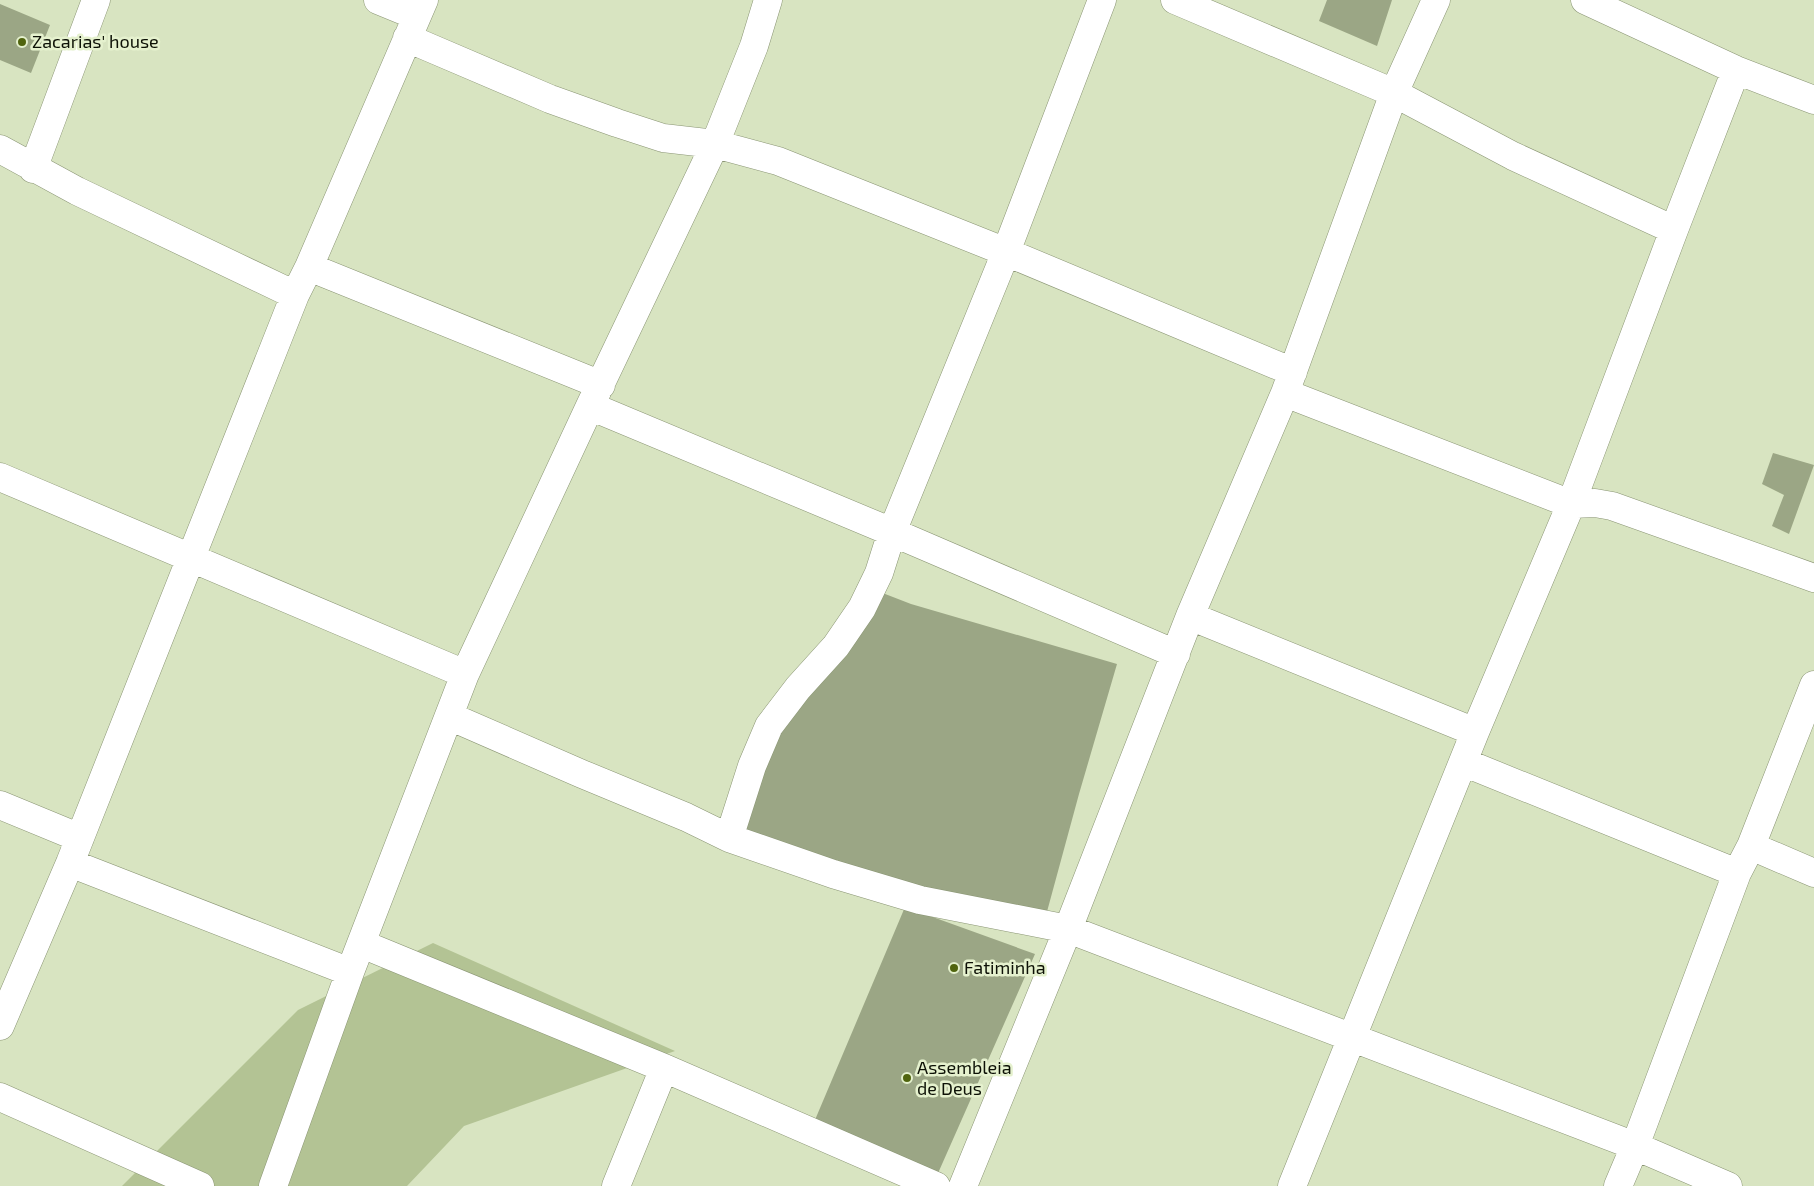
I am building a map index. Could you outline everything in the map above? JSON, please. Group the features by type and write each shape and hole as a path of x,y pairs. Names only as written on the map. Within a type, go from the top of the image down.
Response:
{"street":[{"path":"33,169 96,0"},
{"path":"378,0 416,18 550,99 663,138 715,144 778,161 1006,252 1289,382 1572,504 1595,503 1612,506 1814,578"},
{"path":"273,1186 350,972 465,674 715,144 754,46 768,0"},
{"path":"729,838 752,766 769,726 798,688 836,646 862,608 879,573 892,532 1006,252 1102,0"},
{"path":"1176,0 1394,93 1513,156 1674,230"},
{"path":"963,1186 1068,929 1190,616 1289,382 1394,93 1436,0"},
{"path":"1585,0 1736,70 1814,100"},
{"path":"0,1026 70,863 295,295 309,267 416,18"},
{"path":"1292,1186 1475,732 1572,504 1736,70"},
{"path":"0,150 33,169 295,295"},
{"path":"309,267 892,532 1176,654"},
{"path":"0,477 465,674"},
{"path":"1190,616 1475,732"},
{"path":"1618,1186 1635,1146 1737,873 1751,846 1814,684"},
{"path":"449,716 729,838 833,874 920,900 1068,929 1635,1146 1728,1186"},
{"path":"1463,762 1737,873"},
{"path":"0,804 80,838"},
{"path":"1751,846 1814,873"},
{"path":"70,863 350,972"},
{"path":"362,944 664,1068 936,1186"},
{"path":"616,1186 664,1068"},
{"path":"0,1097 200,1186"}],"green space":[{"path":"433,943 675,1051 464,1126 407,1186 122,1186 298,1010"}],"building":[{"path":"1327,0 1392,0 1377,46 1319,21"},
{"name":"Zacarias' house","path":"0,4 50,25 31,73 0,60"},
{"path":"1773,453 1814,465 1789,534 1772,526 1784,495 1762,484"},
{"path":"880,592 911,604 1117,664 1045,919 917,887 741,832 782,722"},
{"name":"Assembleia de Deus","path":"905,907 1035,954 935,1180 812,1127"}],"place":[{"name":"Zacarias' house","path":"22,42"},
{"name":"Fatiminha","path":"954,968"},
{"name":"Assembleia de Deus","path":"907,1078"}]}
